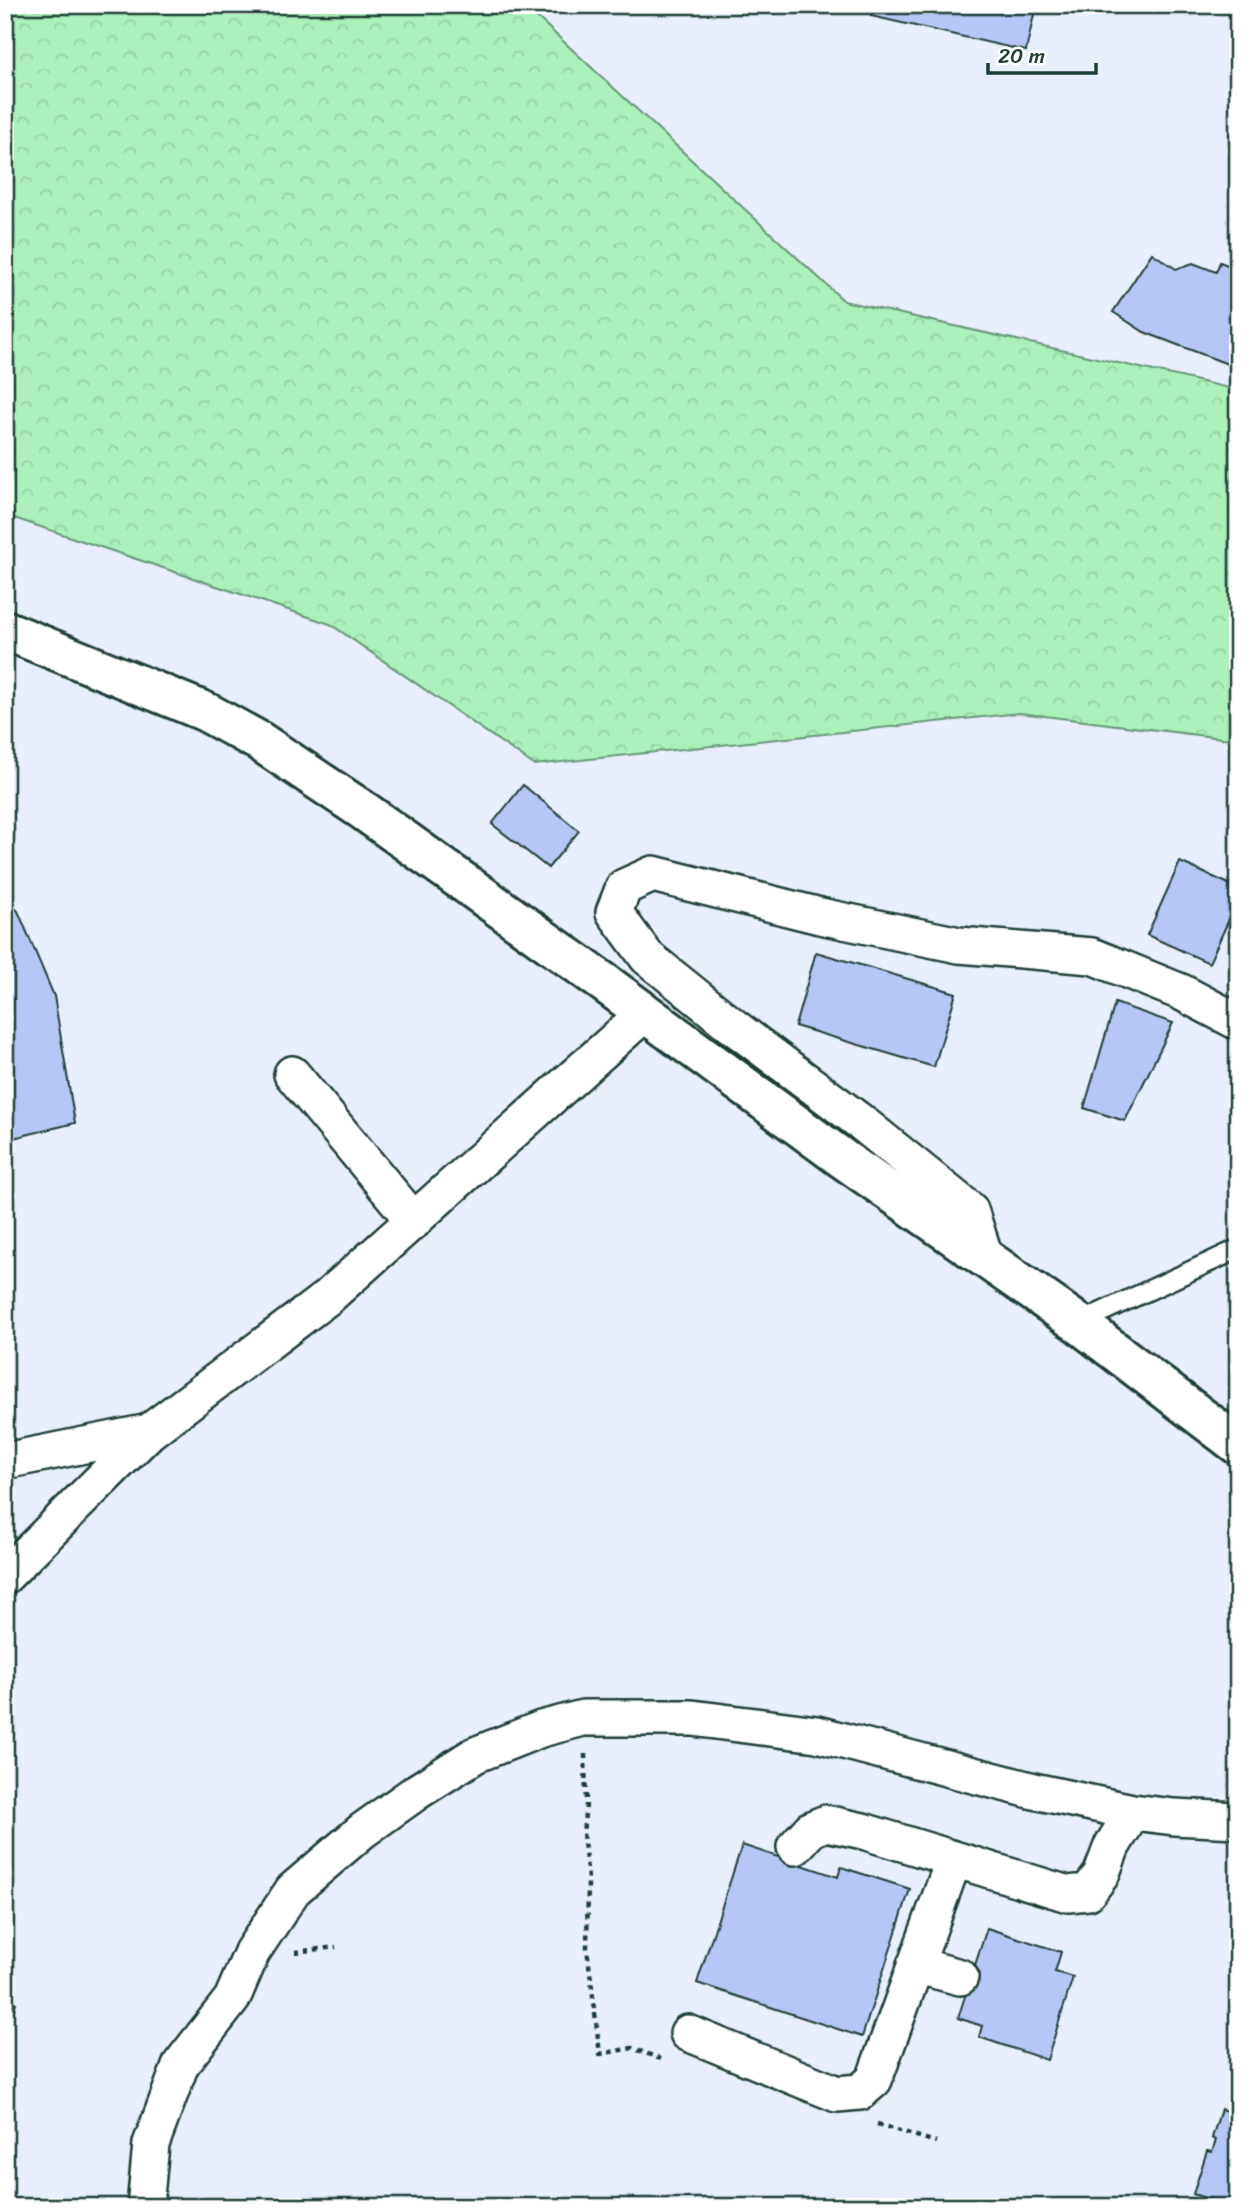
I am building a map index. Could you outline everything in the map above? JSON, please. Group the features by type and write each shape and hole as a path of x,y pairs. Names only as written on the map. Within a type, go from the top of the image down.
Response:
{"street":[{"path":"5,630 206,712 259,741 364,811 844,1159 1078,1323 1238,1445"},
{"path":"986,1260 970,1210 647,957 614,912 624,887 653,874 820,916 959,945 1092,956 1181,992 1238,1022"},
{"path":"5,1576 149,1432 328,1297 645,1013"},
{"path":"292,1074 414,1221"},
{"path":"5,1461 149,1432"},
{"path":"145,2207 144,2193 151,2144 181,2064 232,1998 252,1952 293,1890 362,1831 418,1791 475,1755 541,1729 583,1718 692,1718 817,1734 1034,1791 1133,1812 1238,1820"},
{"path":"795,1847 811,1829 826,1823 863,1831 1068,1894 1088,1892 1101,1875 1112,1846 1133,1812"},
{"path":"678,2047 837,2094 860,2092 873,2080 954,1859"},
{"path":"915,1965 960,1977"}],"lane":[{"path":"1078,1323 1238,1249"}],"path":[{"path":"583,1718 586,1777 583,1833 588,1879 587,1948 600,2054 632,2048 678,2047"},
{"path":"870,2122 936,2142"}],"green space":[{"path":"5,5 524,5 844,301 1238,390 1238,740 1020,713 534,765 330,624 5,515"}],"building":[{"path":"873,5 1036,5 1026,51 871,16"},
{"path":"1152,253 1176,269 1193,263 1216,272 1220,262 1238,269 1238,368 1144,332 1113,312"},
{"path":"523,785 579,831 548,868 492,824"},
{"path":"1180,862 1238,888 1238,900 1209,963 1147,935"},
{"path":"5,899 18,911 54,996 75,1123 5,1140"},
{"path":"816,952 956,993 934,1067 795,1026"},
{"path":"1115,1003 1173,1023 1125,1121 1084,1108"},
{"path":"742,1845 838,1877 841,1867 910,1889 862,2037 697,1983"},
{"path":"987,1928 1061,1952 1055,1972 1073,1977 1047,2060 979,2037 982,2026 958,2018"},
{"path":"5,1999 16,2003 5,2031"},
{"path":"1238,2088 1238,2207 1233,2207 1193,2194 1207,2151 1212,2152 1216,2140 1212,2138 1221,2109 1230,2112"}]}
